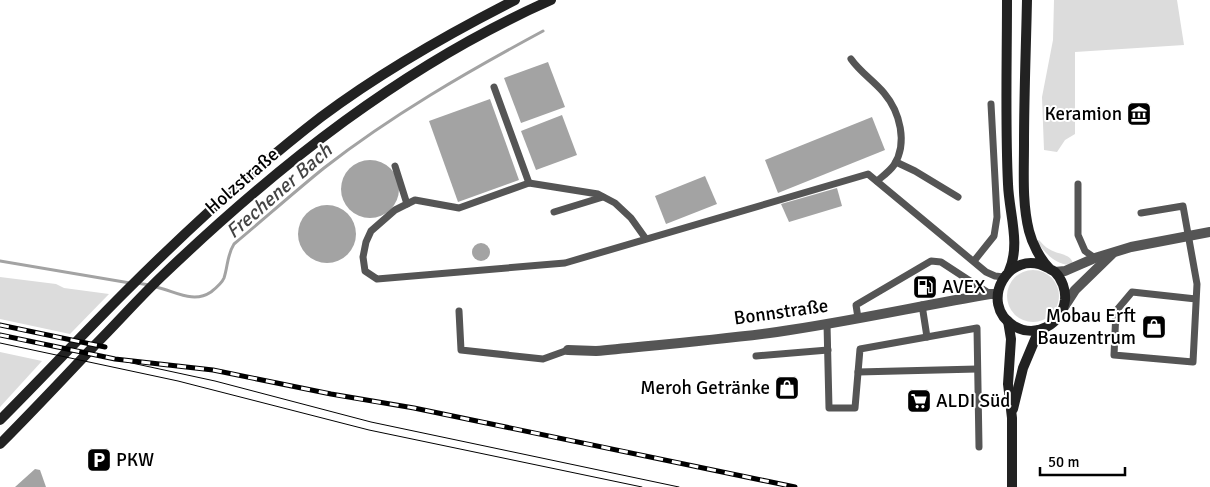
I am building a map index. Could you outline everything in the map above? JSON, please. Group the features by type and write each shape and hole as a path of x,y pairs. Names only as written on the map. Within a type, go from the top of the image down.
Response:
{"main road":[{"name":"Holzstraße","path":"0,420 143,273 251,175 322,117 419,52 467,24 515,0"},
{"name":"Holzstraße","path":"0,444 139,298 264,184 329,132 378,97 469,41 521,13 551,0"},
{"path":"1006,0 1008,186 1014,259 994,294 1002,313 1008,321 1022,330 1039,330 1054,323 1064,307 1065,297 1064,287 1031,238 1026,219 1024,90 1027,0"},
{"path":"1006,274 1016,266 1025,263 1035,263 1052,270"},
{"path":"1008,321 1011,339 1008,384 1012,418 1012,487"},
{"path":"1012,418 1023,368 1039,330"}],"street":[{"path":"1052,270 1065,271 1095,258 1131,247 1210,232"},
{"path":"1064,307 1076,290 1113,253"},
{"name":"Bonnstraße","path":"568,350 605,350 776,332 922,305 994,294"}],"lane":[{"path":"851,60 885,94 896,111 901,131 901,153 893,167 877,181"},
{"path":"494,87 529,184"},
{"path":"974,261 994,236 997,217 991,104"},
{"path":"896,162 915,171 958,197"},
{"path":"394,166 406,204"},
{"path":"646,239 631,218 615,203 603,197 573,190 529,184 459,208 415,200 395,210 370,231 363,257 365,271 377,279 565,263 868,174 986,272 995,276 1006,274"},
{"path":"1078,184 1078,235 1085,251 1095,258"},
{"path":"554,212 603,197"},
{"path":"1141,213 1183,206 1197,284 1193,362 1114,356 1116,311 1132,292 1196,299"},
{"path":"858,318 856,305 931,261 941,262 994,294"},
{"path":"922,305 927,337"},
{"path":"459,311 462,350 543,359 568,350"},
{"path":"827,324 829,408 855,408 860,349 977,328 979,447"},
{"path":"756,356 828,350"},
{"path":"858,372 977,369"}],"shaded area":[{"path":"1054,0 1177,0 1184,45 1075,52 1075,134 1065,140 1057,152 1044,150 1042,97 1053,40"},
{"path":"548,62 565,107 521,123 504,78"},
{"path":"490,99 519,180 458,202 429,121"},
{"path":"562,115 577,155 536,170 521,131"},
{"path":"872,117 885,150 778,193 765,160"},
{"path":"370,160 381,162 394,173 399,189 397,200 386,213 370,218 359,216 346,205 341,189 343,178 354,165"},
{"path":"705,176 717,204 666,224 655,196"},
{"path":"837,188 842,206 789,222 781,204"},
{"path":"321,205 333,205 348,213 356,228 356,240 348,255 333,263 321,263 306,255 298,240 298,228 306,213"},
{"path":"1039,240 1053,251 1070,258 1073,264 1068,265 1057,262 1040,246 1037,241"},
{"path":"481,243 487,246 490,252 487,258 481,261 475,258 472,252 475,246"},
{"path":"1028,270 1038,270 1052,277 1059,291 1059,301 1052,315 1038,322 1028,322 1018,318 1011,311 1007,301 1007,291 1011,281 1018,274"},
{"path":"0,277 56,284 64,288 109,294 70,334 0,319"},
{"path":"0,352 42,361 0,407"},
{"path":"35,469 40,470 46,487 15,487"}],"waterway":[{"name":"Frechener Bach","path":"156,287 191,297 211,292 224,278 234,244 324,168 403,112 486,62 543,31"},
{"name":"Frechener Bach","path":"0,261 130,283"},
{"name":"Frechener Bach","path":"136,283 150,285"}],"tram line":[{"path":"0,343 178,381 369,430 642,487"},
{"path":"104,357 215,381 371,422 679,487"}],"railway":[{"path":"0,325 105,347"},
{"path":"0,335 115,359 213,370 331,394 414,408 795,487"}],"place":[{"name":"Keramion","path":"1139,114"},
{"name":"AVEX","path":"925,287"},
{"name":"Mobau Erft Bauzentrum","path":"1154,327"},
{"name":"Meroh Getränke","path":"787,388"},
{"name":"ALDI Süd","path":"919,401"},
{"name":"PKW","path":"99,460"}]}
